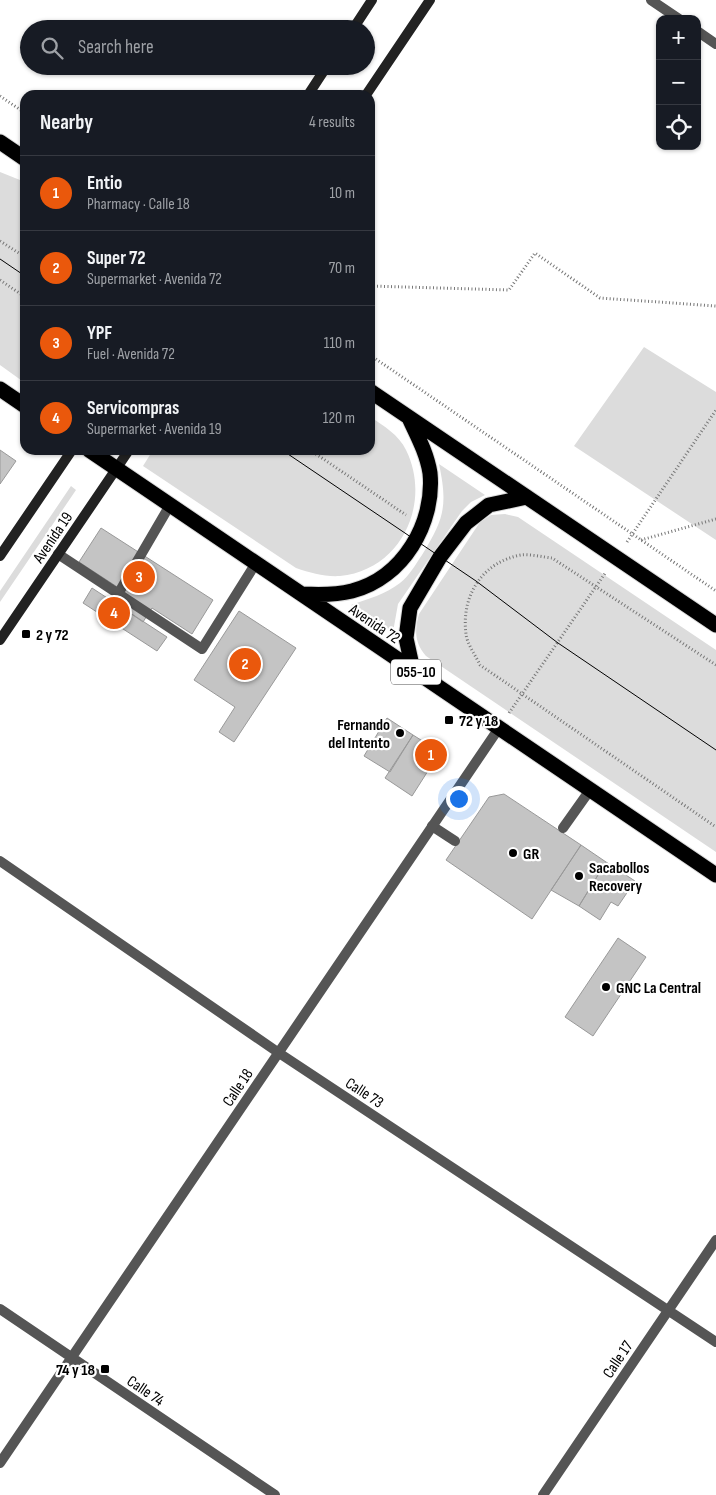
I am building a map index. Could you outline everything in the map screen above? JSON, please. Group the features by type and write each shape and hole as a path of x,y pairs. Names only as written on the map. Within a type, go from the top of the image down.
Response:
{"highway":[{"path":"4,147 20,156"},
{"path":"0,389 20,403"},
{"path":"375,394 716,625"},
{"path":"302,594 328,595 354,590 379,579 399,562 416,541 423,526 430,500 430,473 423,446 409,418"},
{"name":"Avenida 72","path":"96,455 716,875"},
{"path":"413,670 406,638 410,608 440,557 466,523 489,506 527,497"}],"main road":[{"path":"358,20 372,0"},
{"path":"369,90 430,0"},
{"path":"311,90 322,75"},
{"name":"Avenida 19","path":"0,556 69,455"},
{"name":"Avenida 19","path":"0,640 125,455"}],"street":[{"path":"651,0 673,15"},
{"path":"701,34 716,44"},
{"path":"118,594 170,505"},
{"path":"58,554 202,649 256,563"},
{"name":"Calle 18","path":"0,1463 499,728"},
{"path":"563,828 590,790"},
{"path":"432,826 454,842"},
{"name":"Calle 73","path":"0,861 279,1053 716,1342"},
{"name":"Calle 17","path":"543,1495 716,1240"},
{"name":"Calle 74","path":"0,1309 275,1495"}],"path":[{"path":"0,96 20,110"},
{"path":"0,241 20,255"},
{"path":"375,286 509,290 535,253 600,298 716,306"},
{"path":"0,280 20,294"},
{"path":"375,358 716,591"},
{"path":"317,455 423,526"},
{"path":"640,540 716,519"},
{"path":"716,665 552,558 522,555 492,567 476,581 465,610 466,636 480,665 716,827"}],"shaded area":[{"path":"0,172 20,180 20,379 0,365"},
{"path":"644,347 716,392 716,540 574,446"},
{"path":"375,420 395,435 406,450 413,470 415,491 413,511 406,530 395,547 380,561 362,571 340,576 329,576 296,568 143,466 150,455 375,455"},
{"path":"439,464 485,495 471,502 462,511 398,604 393,632 351,605 377,596 395,587 407,577 422,555 435,532 442,512 443,491"},
{"path":"71,486 76,490 0,602 0,591"},
{"path":"505,514 518,517 716,650 716,852 426,656 422,651 416,636 419,614 480,522 491,515"}],"building":[{"path":"0,450 16,461 0,484"},
{"path":"101,528 213,600 192,634 152,608 143,622 117,604 125,592 79,562"},
{"path":"92,588 167,637 157,651 83,603"},
{"path":"239,611 296,648 234,742 219,732 235,707 194,680"},
{"path":"387,718 413,735 390,772 364,756"},
{"path":"413,735 440,752 412,796 385,778"},
{"name":"GR","path":"504,794 581,845 532,919 446,860 489,797"},
{"name":"Sacabollos Recovery","path":"581,845 606,862 579,906 551,890"},
{"path":"606,862 635,881 618,906 611,902 600,920 579,906"},
{"name":"GNC La Central","path":"618,938 646,957 593,1036 565,1017"}],"tram line":[{"path":"0,259 20,273"},
{"path":"289,455 476,581 558,643 716,750"}],"place":[{"name":"YPF","path":"139,577"},
{"name":"Servicompras","path":"114,613"},
{"name":"2 y 72","path":"26,634"},
{"name":"Super 72","path":"245,664"},
{"name":"72 y 18","path":"449,720"},
{"name":"Fernando del Intento","path":"400,733"},
{"name":"Entio","path":"431,755"},
{"name":"GR","path":"513,853"},
{"name":"Sacabollos Recovery","path":"579,876"},
{"name":"GNC La Central","path":"606,987"},
{"name":"74 y 18","path":"105,1369"}]}
